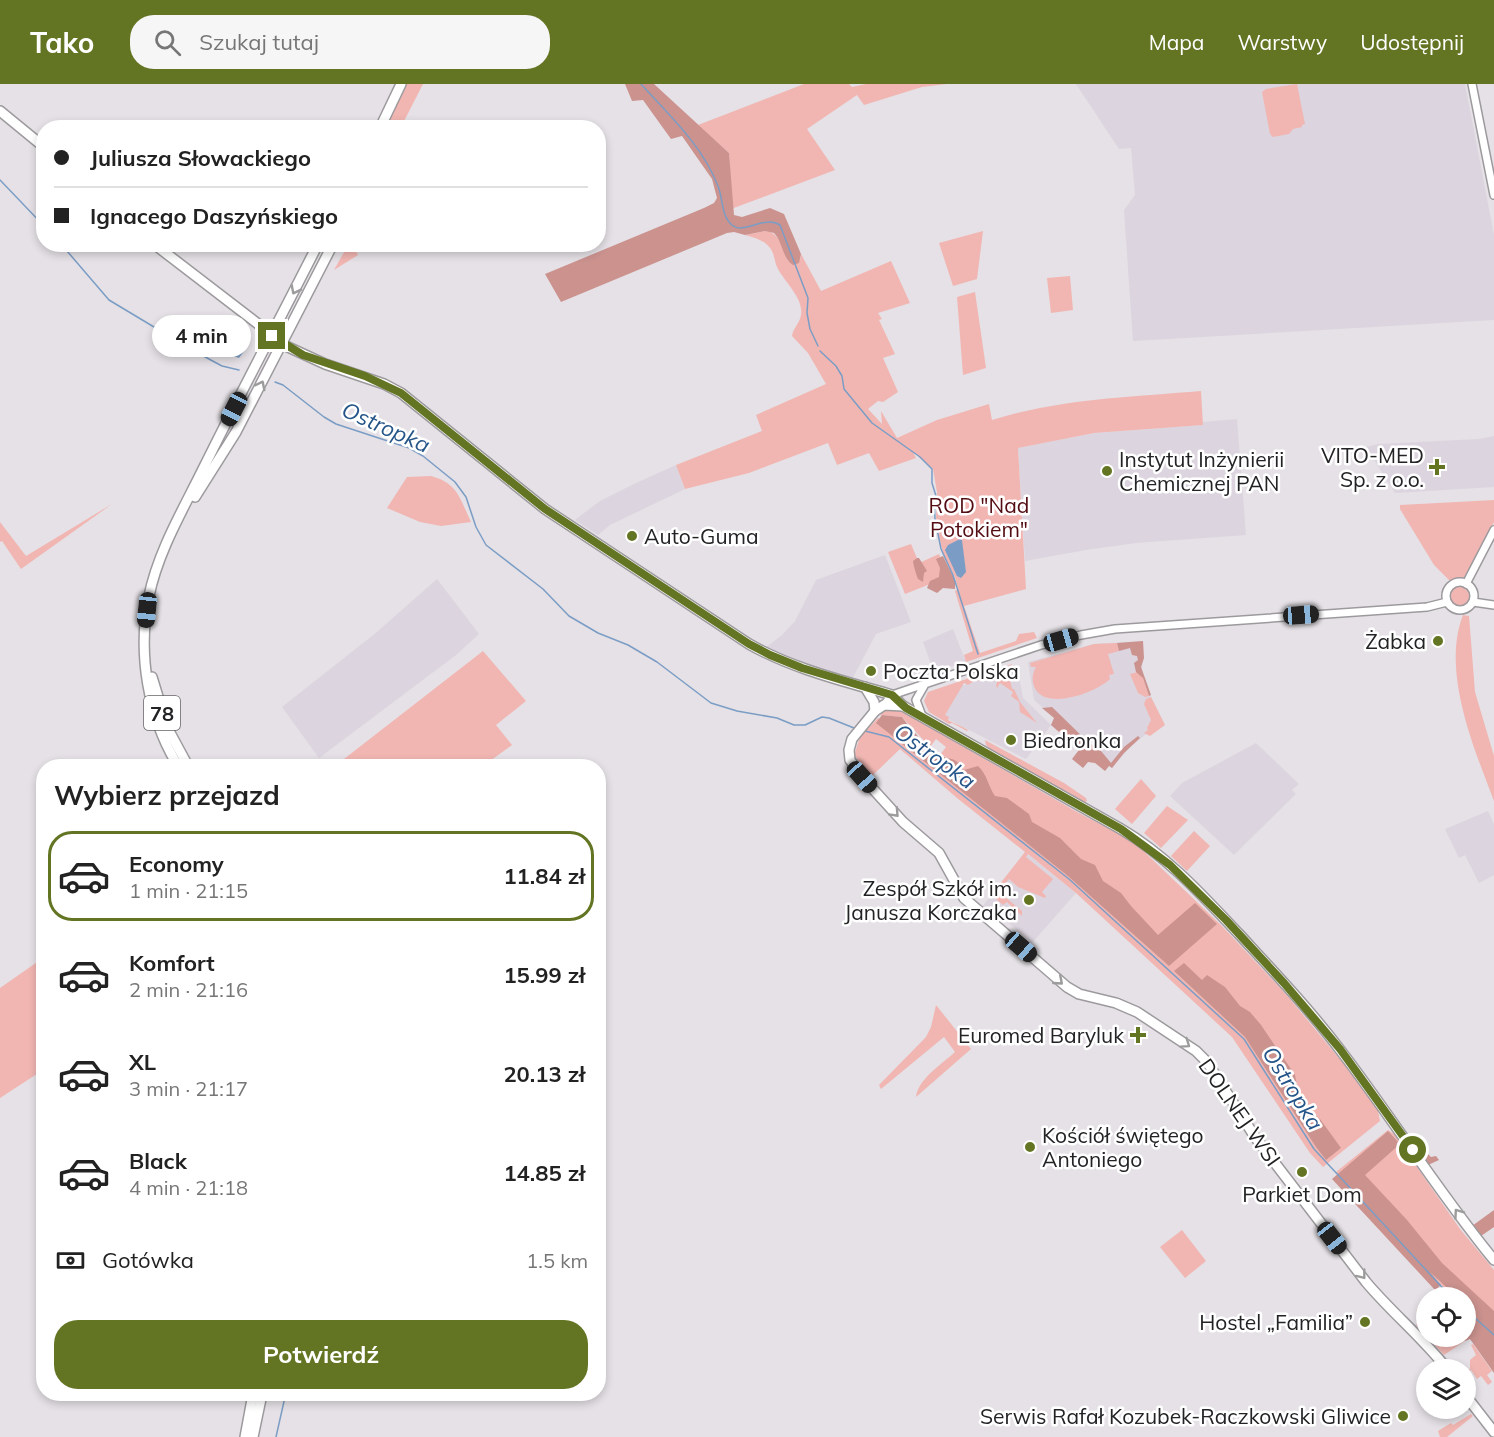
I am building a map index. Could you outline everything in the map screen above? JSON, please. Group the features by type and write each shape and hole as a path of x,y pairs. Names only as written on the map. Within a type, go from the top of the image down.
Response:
{"main road":[{"path":"385,120 401,84"},
{"path":"0,111 36,140"},
{"path":"164,252 282,343 303,355 365,376 401,393 545,509 749,644 790,663 892,695 903,706 1132,835 1155,852 1184,878 1284,983 1340,1049 1464,1222 1494,1260"},
{"name":"78","path":"174,759 162,735 147,680 148,598 154,576 194,486 314,252"},
{"name":"78","path":"170,538 236,432 329,252"},
{"name":"78","path":"146,655 162,713 184,759"},
{"path":"865,687 874,702 875,711 884,705 903,706"},
{"name":"DOLNEJ WSI","path":"875,711 856,734 849,750 850,760 862,777 903,822 939,854 964,897 1067,987 1079,994 1116,1003 1137,1012 1196,1051 1207,1062 1256,1137 1360,1274 1383,1302 1439,1359"},
{"path":"245,1437 252,1401"},
{"path":"254,1437 261,1401"},
{"path":"1476,1409 1494,1432"}],"street":[{"path":"1472,84 1494,195"},
{"path":"1466,584 1494,530"},
{"path":"1459,582 1466,584 1473,590 1473,602 1467,609 1457,610 1447,602 1446,593 1451,585 1459,582"},
{"path":"884,705 892,695 1041,645 1081,634 1115,629 1427,607 1447,602"},
{"path":"1473,602 1494,605"},
{"path":"923,717 918,710 916,700 924,686"}],"shaded area":[{"path":"625,84 654,84 729,153 734,215 742,217 770,208 784,214 801,254 799,263 793,265 789,262 774,233 765,231 745,235 727,233 561,302 545,274 598,252 606,252 606,249 704,208 714,203 717,198 712,179 682,136 671,139 643,100 632,101"},
{"path":"1076,84 1465,84 1494,235 1494,320 1133,341 1124,210 1135,195 1131,148 1119,149"},
{"path":"1237,419 1246,535 1136,543 1025,561 1018,448 1094,433 1203,425 1203,422"},
{"name":"VITO-MED Sp. z o.o.","path":"1494,436 1494,487 1395,493 1366,447 1378,444 1479,439"},
{"path":"676,465 685,489 610,525 598,535 575,520 600,501"},
{"path":"885,555 911,622 876,634 850,683 761,651 782,635 795,621 816,580"},
{"path":"943,556 955,580 955,589 943,588 937,593 927,588 930,581 939,577 940,568 936,559"},
{"path":"917,558 927,571 924,573 923,582 918,579 913,561"},
{"path":"437,579 479,634 456,655 319,758 282,707 377,632"},
{"path":"953,629 966,662 936,671 932,667 923,642"},
{"path":"1143,641 1142,670 1151,697 1164,723 1130,747 1112,768 1034,700 1028,662 1094,644"},
{"path":"1143,641 1144,658 1141,667 1151,695 1149,696 1143,678 1136,672 1134,663 1138,660 1137,656 1132,655 1130,648 1119,651 1117,643"},
{"path":"1017,667 1023,698 1051,725 1026,759 936,713 932,696"},
{"path":"1052,707 1088,742 1101,751 1111,763 1124,747 1138,736 1140,738 1112,768 1109,766 1105,771 1095,763 1088,762 1083,768 1072,759 1082,746 1051,725 1054,718 1042,708"},
{"path":"882,715 902,717 930,748 955,761 964,770 978,766 995,796 1007,798 1029,814 1032,822 1060,838 1081,859 1095,865 1103,881 1121,893 1158,935 1195,903 1217,924 1169,966 1068,876 876,723"},
{"path":"1256,743 1299,784 1292,790 1296,794 1234,855 1170,796 1182,783"},
{"path":"1488,811 1494,824 1494,875 1479,883 1465,855 1459,858 1445,829"},
{"name":"Zespół Szkół im. Janusza Korczaka","path":"1025,852 1076,893 1032,943 989,906 986,909 982,907"},
{"path":"1184,963 1202,980 1207,975 1225,987 1240,1006 1250,1012 1261,1025 1295,1075 1300,1101 1320,1119 1341,1148 1326,1160 1245,1037 1174,971"},
{"path":"1388,1131 1400,1144 1365,1175 1407,1220 1442,1263 1468,1287 1446,1287 1430,1272 1441,1285 1432,1287 1332,1179"},
{"path":"1413,1145 1419,1145 1431,1157 1436,1156 1439,1160 1428,1165"},
{"path":"1494,1210 1494,1227 1481,1236 1472,1226"},
{"path":"1476,1294 1494,1311 1494,1373 1476,1347"}],"green space":[{"path":"405,84 423,84 405,120 390,120"},
{"path":"804,84 849,84 852,87 866,84 947,84 922,87 864,105 857,95 807,129 835,170 731,209 729,153 698,125"},
{"path":"1297,84 1305,124 1293,129 1289,134 1273,137 1270,134 1262,92 1266,89"},
{"name":"ROD \"Nad Potokiem\"","path":"765,231 778,238 788,261 800,260 801,254 821,291 891,261 910,303 878,313 895,354 883,358 898,392 883,402 878,401 868,409 882,424 881,411 897,438 937,420 989,404 992,420 1069,403 1201,391 1203,425 1094,433 1018,448 1026,589 964,606 980,653 1016,641 1019,634 1034,632 1037,638 966,662 964,655 973,651 955,591 958,589 955,577 943,553 940,541 936,520 937,492 933,469 913,452 916,458 879,471 869,453 837,465 828,443 749,473 685,489 676,465 762,431 756,415 826,384 808,353 792,336 800,318 800,303 778,269 772,250 762,241 745,235"},
{"path":"983,231 977,279 953,286 939,243"},
{"path":"344,252 356,252 358,255 334,270"},
{"path":"1070,276 1073,310 1051,313 1047,278"},
{"path":"975,292 986,368 963,375 957,297"},
{"path":"431,476 453,488 461,499 471,522 441,526 420,522 387,508 407,477"},
{"path":"1494,500 1494,522 1464,581 1449,580 1434,565 1400,509 1400,505"},
{"path":"112,504 21,569 2,541 0,542 0,522 26,556"},
{"path":"911,544 919,563 939,554 948,577 905,594 888,552"},
{"path":"1460,586 1467,589 1470,596 1467,603 1460,606 1453,603 1450,596 1453,589"},
{"path":"1463,615 1469,616 1475,692 1494,756 1494,801 1470,734 1458,684 1457,637"},
{"path":"1117,643 1119,651 1108,654 1114,674 1109,675 1110,679 1104,684 1073,697 1062,699 1042,696 1036,690 1033,678 1036,667 1031,667 1030,663 1094,644"},
{"path":"483,651 526,701 496,725 512,745 493,759 344,759"},
{"path":"1012,664 1009,675 1012,689 1037,723 1020,712 1019,702 1011,696 1013,692 1000,683 997,688 996,686 1001,668"},
{"path":"987,672 988,680 974,681 968,685 964,683 945,715 949,717 948,720 967,731 929,712 924,701 928,692"},
{"path":"1138,672 1143,678 1149,696 1145,697 1138,693 1130,674"},
{"path":"1151,697 1165,725 1150,736 1144,733 1148,730 1151,720 1144,704 1146,699"},
{"path":"896,708 1077,812 1134,842 1221,925 1285,993 1343,1063 1378,1111 1380,1121 1323,1167 1310,1153 1232,1037 1076,893 1028,854 1026,857 1053,879 1042,892 1045,898 1018,887 1009,879 1002,887 999,885 1025,852 900,749 871,777 854,755 860,737 878,718 938,764 945,756 940,755 946,747 936,739 930,747 902,717 880,716 885,709"},
{"path":"985,740 1064,783 1087,801 1083,803 995,754 986,745"},
{"path":"1141,779 1156,796 1132,824 1115,809"},
{"path":"1167,806 1188,820 1161,848 1144,833"},
{"path":"1194,831 1210,846 1187,871 1171,856"},
{"path":"1000,895 1022,911 1022,916 1007,902 1003,905 995,898"},
{"path":"36,963 36,1075 0,1098 0,988"},
{"path":"936,1005 971,1049 916,1097 926,1078 955,1052 944,1037 881,1089 879,1085 926,1037"},
{"path":"1388,1130 1394,1134 1460,1229 1494,1270 1494,1332 1476,1316 1476,1287 1443,1287 1336,1172"},
{"path":"1182,1230 1206,1261 1185,1278 1160,1247"},
{"path":"1436,1347 1456,1347 1444,1355"},
{"path":"1472,1347 1475,1347 1492,1371 1487,1375 1492,1382 1488,1385 1481,1376 1476,1378 1476,1359 1471,1359 1476,1355"},
{"path":"1463,1419 1469,1419 1447,1437 1440,1437 1438,1431 1451,1423 1453,1425"}],"water":[{"path":"233,342 245,350 239,358 225,353"},
{"path":"960,539 966,572 961,578 957,576 945,550 948,545"}],"waterway":[{"path":"641,84 703,157 720,191 728,221 742,228 767,222 780,225 808,298 807,313 810,329 818,346"},
{"name":"Ostropka","path":"0,180 36,218"},
{"name":"Ostropka","path":"68,252 109,300 194,351 222,366 239,370"},
{"path":"820,351 836,366 842,376 844,389 872,423 920,457 932,469 932,483 936,496 935,519 941,549 953,575 978,654"},
{"name":"Ostropka","path":"275,382 283,385 336,424 409,448 423,456 455,482 466,497 476,527 486,545 543,589 569,616 657,662 711,703 737,711 777,718 794,725 805,725 822,717 854,728"},
{"name":"Ostropka","path":"865,731 889,737 1069,879 1244,1039 1314,1149 1442,1287"},
{"name":"Ostropka","path":"1476,1319 1494,1335"},
{"path":"276,1437 284,1401"}],"place":[{"name":"VITO-MED Sp. z o.o.","path":"1437,467"},
{"name":"Instytut Inżynierii Chemicznej PAN","path":"1107,471"},
{"name":"Auto-Guma","path":"632,536"},
{"name":"Żabka","path":"1438,641"},
{"name":"Poczta Polska","path":"871,671"},
{"name":"Biedronka","path":"1011,740"},
{"name":"Zespół Szkół im. Janusza Korczaka","path":"1029,900"},
{"name":"Euromed Baryluk","path":"1138,1035"},
{"name":"Kościół świętego Antoniego","path":"1030,1147"},
{"name":"Parkiet Dom","path":"1302,1172"},
{"name":"Hostel „Familia”","path":"1365,1322"},
{"name":"Serwis Rafał Kozubek-Raczkowski Gliwice","path":"1403,1416"}],"route":[{"path":"272,336 303,355 365,376 401,393 545,509 749,644 802,668 892,695 906,708 1142,842 1191,884 1284,983 1340,1049 1413,1150"}]}
